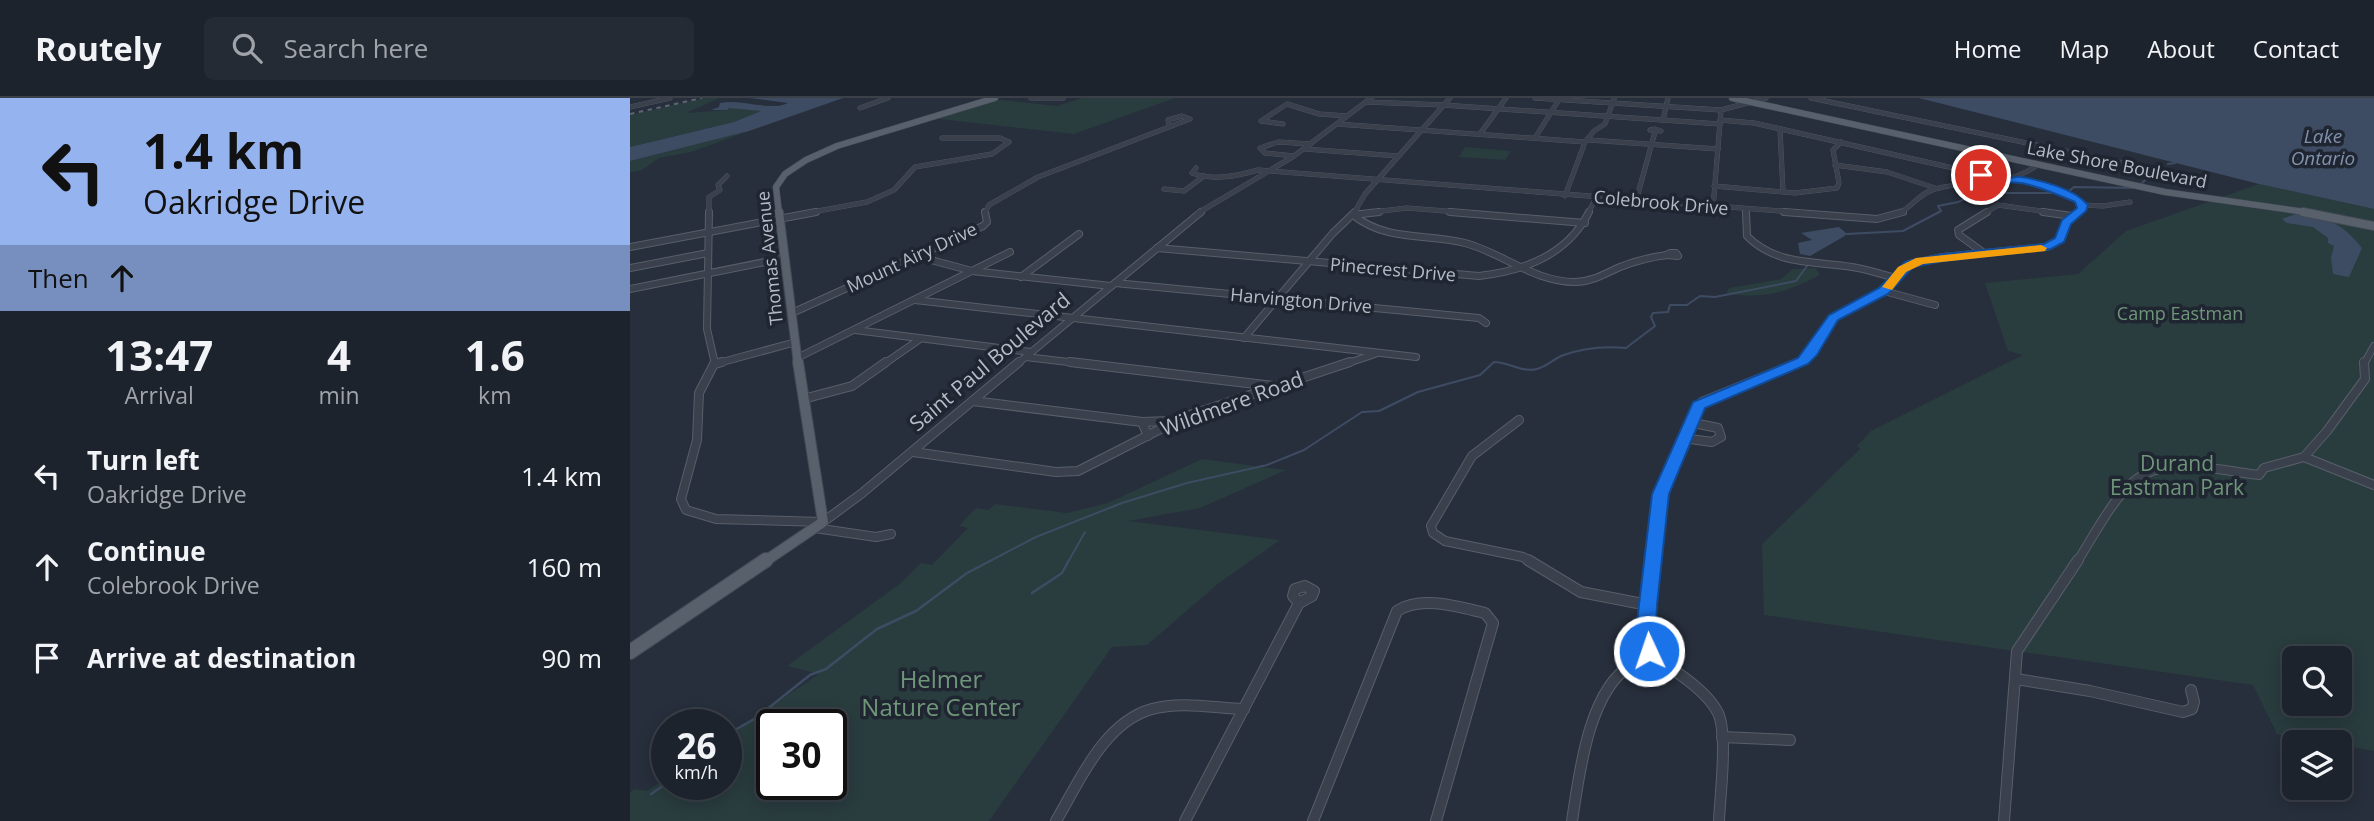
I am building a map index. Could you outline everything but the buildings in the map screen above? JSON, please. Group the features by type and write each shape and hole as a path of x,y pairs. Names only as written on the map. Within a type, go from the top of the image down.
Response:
{"main road":[{"name":"Thomas Avenue","path":"819,525 777,182 782,174 796,164 844,143 995,98"},
{"name":"Lake Shore Boulevard","path":"1732,98 2165,192 2280,207 2374,226"},
{"name":"Saint Paul Boulevard","path":"630,652 819,525"}],"street":[{"path":"630,107 670,98"},
{"path":"860,108 887,98"},
{"path":"1031,98 1063,98"},
{"path":"1244,338 1337,229 1353,215 1361,200 1450,98"},
{"path":"1480,134 1506,98"},
{"path":"1535,98 1613,100 1721,110 1766,98"},
{"path":"1663,120 1668,98"},
{"path":"1811,98 2123,163"},
{"path":"1535,138 1560,99"},
{"path":"1369,100 1663,120 1751,122 1975,173 1994,183"},
{"name":"Saint Paul Boulevard","path":"819,525 912,452 1214,202 1294,156 1369,100"},
{"path":"1566,195 1587,141 1594,131 1604,125 1613,100"},
{"path":"1283,124 1261,121 1287,104 1319,114 1347,116"},
{"path":"1713,208 1721,110"},
{"path":"1337,124 1718,149"},
{"name":"Mount Airy Drive","path":"792,313 985,225 985,212 989,205 1031,180 1169,128"},
{"path":"1780,129 1783,191"},
{"path":"1636,201 1655,132"},
{"path":"630,247 867,202 890,191 901,183 906,173 918,166 987,155 1004,149 1009,142 1000,138 942,138"},
{"path":"1294,156 1265,153 1260,149 1278,142 1398,156"},
{"path":"1714,186 1819,193 1835,189 1839,183 1833,150 1842,142"},
{"path":"2019,180 2039,164"},
{"path":"1835,165 1887,172 1935,188 2019,180 2069,195 2083,205 2107,206 2130,202"},
{"path":"1196,168 1191,172 1193,174 1205,176 1234,177 1256,170 1267,172"},
{"name":"Colebrook Drive","path":"1267,172 1882,219 1905,212 1922,194 1935,188"},
{"path":"727,176 718,185 720,190 709,197 707,329 715,363 699,393 697,440 681,494 682,505 693,514 711,518 792,518 876,537 891,534"},
{"path":"1164,189 1184,191 1205,176"},
{"name":"Pinecrest Drive","path":"1157,248 1468,277 1502,275 1521,270 1560,248 1585,223 1596,198"},
{"path":"1984,253 1959,235 1958,230 1992,207 2007,205 2072,216"},
{"path":"1652,658 1647,638 1648,605 1661,494 1695,409 1702,402 1803,361 1812,352 1833,318 1884,291 1906,266 1915,262 2038,249 2053,245 2060,240 2066,222 2080,211 2083,205"},
{"path":"1353,215 1407,208 1585,223"},
{"path":"1746,210 1747,236 1760,249 1777,255 1851,267 1895,278"},
{"path":"1353,215 1368,227 1384,233 1468,243 1521,270 1556,280 1592,281 1626,264 1667,256"},
{"path":"1021,277 1079,234"},
{"path":"797,358 1010,252"},
{"path":"630,268 708,253"},
{"name":"Harvington Drive","path":"916,257 972,271 1021,277 1279,297 1479,318 1486,323"},
{"path":"630,289 785,258"},
{"path":"1884,291 1935,304"},
{"path":"915,300 1416,357"},
{"path":"855,330 1275,387"},
{"path":"803,399 852,386 920,339"},
{"path":"715,363 796,342"},
{"path":"2004,821 2017,651 2088,542 2131,483 2146,473 2164,468 2259,475 2264,468 2304,457 2327,431 2365,379 2364,361 2374,346"},
{"path":"1351,362 1352,350"},
{"name":"Wildmere Road","path":"912,452 1068,472 1087,467 1178,420 1378,352"},
{"path":"1244,397 1248,388 1246,383"},
{"path":"973,401 1142,422 1178,420"},
{"path":"1519,420 1472,456 1431,523 1433,533 1446,541 1523,558 1581,593 1648,605"},
{"path":"1142,422 1148,436"},
{"path":"1683,438 1712,442 1721,437 1722,432 1718,428 1689,422"},
{"path":"2304,457 2374,485"},
{"path":"1185,821 1299,603"},
{"path":"1313,821 1397,611 1403,605 1417,603 1479,612 1489,616 1493,623 1437,821"},
{"path":"1572,821 1584,744 1598,712 1626,667 1639,660 1652,658 1671,667 1713,706 1720,720 1722,737 1719,821"},
{"path":"2016,679 2090,691 2183,712 2192,709 2194,702 2191,690"},
{"path":"1056,821 1107,741 1131,717 1165,707 1244,709"},
{"path":"1722,737 1790,740"}],"green space":[{"path":"703,98 720,98 686,113 726,110 729,107 761,111 734,122 630,147 630,115"},
{"path":"1082,98 1175,98 1074,134 931,118 992,99 1057,106"},
{"path":"749,131 691,152 659,158 642,170 630,172 630,161"},
{"path":"1465,147 1511,151 1505,160 1459,157"},
{"name":"Durand Eastman Park","path":"2259,184 2374,209 2374,751 2352,747 2352,730 2282,730 2282,735 2277,734 2253,685 1764,615 1762,544 1860,449 1857,446 1871,431 2023,355 2008,351 1985,283 2078,274 2126,231"},
{"path":"1816,268 1820,275 1786,290 1751,296 1726,293 1729,288 1781,279 1793,269"},
{"name":"Helmer Nature Center","path":"1202,459 1286,470 1200,508 1128,521 1280,540 1219,583 1147,645 1112,647 989,821 630,821 630,792 634,789 647,791 651,788 651,800 742,800 742,726 756,717 756,800 847,800 847,709 767,709 819,674 787,666 901,583 921,563 932,565 968,528 959,526 976,508 989,510 995,504 1067,513 1108,503"}],"water":[{"path":"750,98 843,98 749,131 630,161 630,147 734,122 761,111 729,108 711,110 719,107 720,103 773,106 788,103"},
{"name":"Lake Ontario","path":"1919,98 2374,98 2374,209 2259,184"},
{"path":"2296,214 2317,217 2341,227 2362,248 2349,277 2333,274 2331,258 2334,246 2328,243 2328,238 2313,227 2287,223 2282,219"},
{"path":"1839,227 1847,234 1810,256 1800,254 1798,243 1812,240 1801,233"}],"waterway":[{"path":"2168,164 2175,163"},
{"path":"2142,183 2152,174"},
{"path":"2069,191 2074,187 2136,188"},
{"path":"1847,234 1903,231 1941,211 1938,206 1958,202 1977,193 2057,193"},
{"path":"988,562 1036,537 1122,503 1187,483 1267,465 1304,450 1362,412 1379,411 1418,392 1480,375 1494,362 1531,370 1577,351 1626,348 1655,326 1651,317 1653,313 1668,312 1670,305 1687,305 1700,296 1715,297 1796,281 1807,266"},
{"path":"1068,562 1085,532"},
{"path":"742,726 810,675 826,669 877,629 916,611 967,573 992,560"},
{"path":"1032,593 1062,573 1069,560"}],"railway":[{"path":"630,114 702,98"}],"slow traffic":[{"path":"1888,287 1902,269 1920,261 2041,248"}],"route":[{"path":"1649,651 1646,630 1661,494 1698,405 1803,361 1812,352 1833,318 1884,291 1909,264 1943,257 2047,247 2060,240 2066,222 2082,209 2083,205 2078,200 2055,190 2019,180 1994,183 1981,175"}],"park label":[{"name":"Camp Eastman","path":"2180,314"}]}
